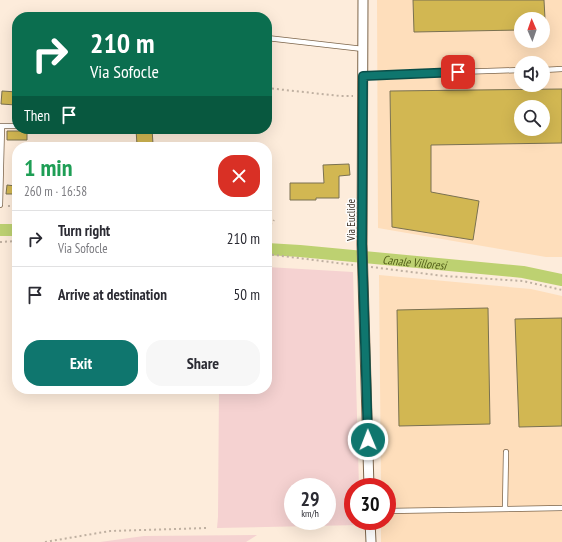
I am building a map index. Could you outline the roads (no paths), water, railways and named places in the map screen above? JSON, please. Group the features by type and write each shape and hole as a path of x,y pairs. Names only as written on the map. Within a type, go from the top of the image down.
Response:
{"street":[{"name":"Via Euclide","path":"363,0 362,244 364,266 369,478"},
{"path":"370,530 370,542"}],"lane":[{"path":"272,39 363,49"},
{"path":"550,70 562,69"},
{"path":"363,76 514,70"},
{"path":"0,205 1,126 12,126"},
{"path":"505,509 506,452"},
{"path":"396,511 562,508"}],"waterway":[{"name":"Canale Villoresi","path":"0,230 12,230"},
{"name":"Canale Villoresi","path":"272,249 523,272 562,280"}]}
